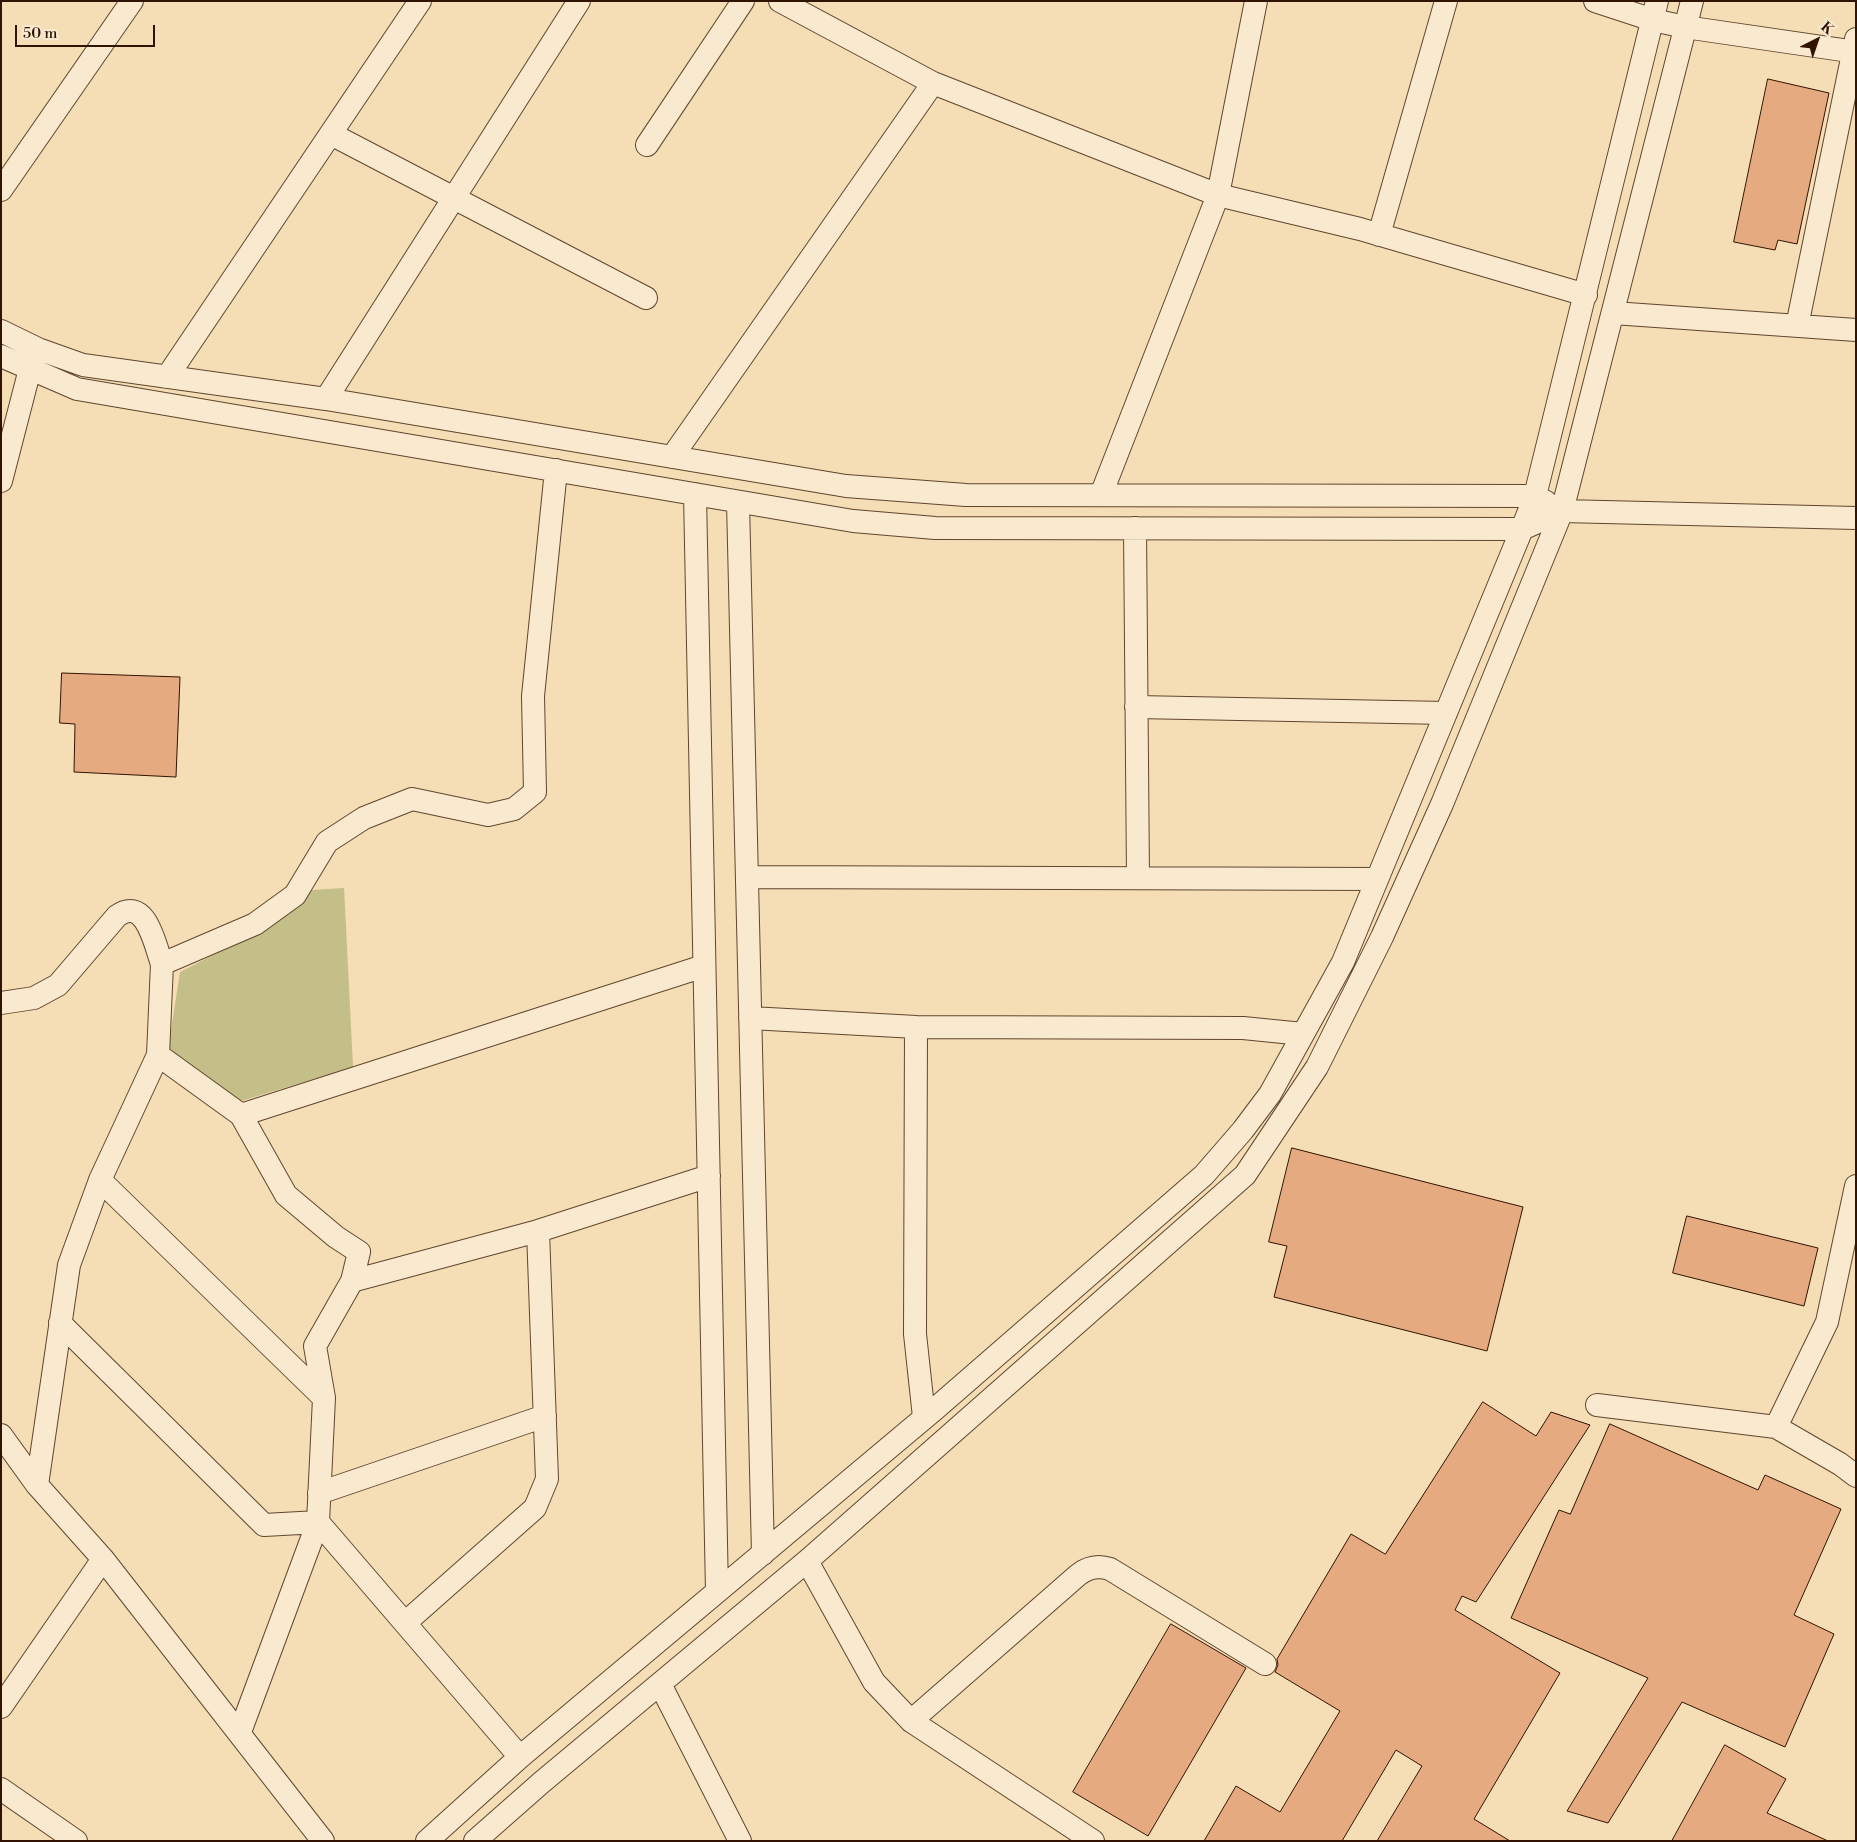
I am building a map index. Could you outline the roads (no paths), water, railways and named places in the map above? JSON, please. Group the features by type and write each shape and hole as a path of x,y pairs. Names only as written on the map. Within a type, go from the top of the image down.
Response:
{"street":[{"path":"1,190 132,1"},
{"path":"167,377 420,1"},
{"path":"326,399 580,1"},
{"path":"647,144 743,1"},
{"path":"780,1 933,83 1218,195 1379,235 1586,295"},
{"path":"1101,495 1218,195 1256,1"},
{"path":"1379,235 1446,1"},
{"path":"1595,1 1655,11 1685,27 1855,47 1797,326"},
{"path":"475,1841 542,1782 807,1561 1245,1175 1317,1067 1382,937 1442,804 1562,511 1692,1"},
{"path":"426,1841 520,1757 924,1418 1204,1175 1243,1130 1270,1094 1343,962 1535,496 1655,11"},
{"path":"672,457 933,83"},
{"path":"331,134 646,298"},
{"path":"1613,314 1856,330"},
{"path":"1,331 34,359 77,389 853,521 935,528 1522,529 1562,511 1856,518"},
{"path":"1,356 83,365 326,399 846,486 966,495 1535,496 1562,511"},
{"path":"2,483 34,359"},
{"path":"162,964 255,924 295,894 327,842 364,818 412,799 488,814 514,809 535,792 533,696 556,470"},
{"path":"695,494 717,1592"},
{"path":"738,502 763,1554"},
{"path":"1135,528 1138,878"},
{"path":"1136,707 1446,713"},
{"path":"747,878 1377,879"},
{"path":"1,1003 34,998 51,990 65,979 117,916 127,911 138,913 147,922 162,964 158,1055 100,1180 69,1265 37,1484"},
{"path":"241,1115 704,966"},
{"path":"750,1018 916,1027 1243,1028 1303,1034"},
{"path":"916,1027 915,1334 924,1418"},
{"path":"158,1055 241,1115 286,1195 336,1237 359,1252 352,1281 316,1346 324,1398 318,1522 240,1732"},
{"path":"352,1281 538,1231 709,1176"},
{"path":"100,1180 324,1398"},
{"path":"1776,1427 1827,1322 1856,1186"},
{"path":"405,1623 535,1508 547,1479 538,1231"},
{"path":"60,1323 264,1525 318,1522"},
{"path":"1597,1405 1776,1427 1840,1464 1856,1476"},
{"path":"319,1493 545,1416"},
{"path":"1,1435 37,1484 103,1559 240,1732 323,1841"},
{"path":"318,1522 520,1757"},
{"path":"1,1707 103,1559"},
{"path":"807,1561 874,1682 911,1721 1093,1841"},
{"path":"911,1721 1078,1575 1090,1567 1110,1569 1265,1664"},
{"path":"660,1684 740,1841"},
{"path":"1,1788 76,1841"}]}
